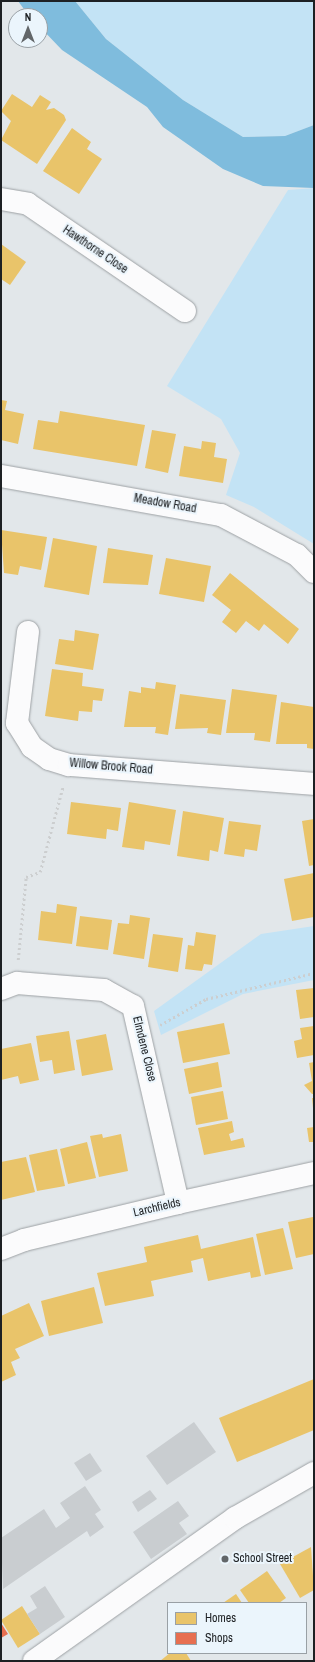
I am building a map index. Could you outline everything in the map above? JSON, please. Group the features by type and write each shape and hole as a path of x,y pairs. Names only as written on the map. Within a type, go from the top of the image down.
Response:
{"street":[{"name":"Hawthorne Close","path":"1,199 28,204 185,311"},
{"name":"Meadow Road","path":"1,476 222,515 297,555 314,572"},
{"name":"Willow Brook Road","path":"28,632 17,723 32,747 49,759 69,765 314,784"},
{"name":"Elmdene Close","path":"9,986 104,990 133,1006 142,1035 178,1203"},
{"name":"Larchfields","path":"1,1249 24,1240 178,1203 314,1173"},
{"path":"34,1661 235,1518 314,1473"}],"path":[{"path":"9,986 26,877 40,872 69,765"},
{"path":"142,1035 206,999 314,973"}],"shaded area":[{"path":"75,1 314,1 314,125 285,136 243,137 183,100 106,39"},
{"path":"314,188 314,544 254,507 226,495 240,453 221,419 167,386 288,190"},
{"path":"314,926 314,980 243,994 161,1035 154,1011 261,934"}],"water":[{"path":"18,1 75,1 106,39 183,100 243,137 285,136 314,125 314,188 263,186 223,169 163,127 147,107 62,50 48,35 48,8 23,8"}],"building: Homes":[{"path":"12,94 32,107 40,95 51,102 46,110 54,108 64,115 66,120 37,164 1,140 11,121 1,111"},
{"path":"72,128 91,142 87,149 102,159 79,194 43,171"},
{"path":"1,244 26,262 10,285 1,279"},
{"path":"1,400 7,401 5,410 24,414 18,444 1,440"},
{"path":"60,411 145,425 137,466 33,449 38,420 58,423"},
{"path":"152,430 176,434 168,473 145,468"},
{"path":"202,441 216,443 214,457 227,459 223,483 179,476 184,446 201,449"},
{"path":"1,530 47,537 41,570 20,566 18,575 4,573"},
{"path":"53,538 97,546 89,595 44,587"},
{"path":"108,548 153,555 148,585 103,583"},
{"path":"166,558 211,566 204,602 159,594"},
{"path":"230,573 299,629 288,644 264,624 259,631 246,621 236,633 222,622 231,610 212,595"},
{"path":"75,630 99,634 93,670 55,664 59,639 74,641"},
{"path":"52,669 83,673 82,686 104,689 102,701 93,700 92,712 79,711 78,721 45,716"},
{"path":"156,682 176,685 168,735 155,733 156,727 124,727 129,691 141,693 141,687 155,689"},
{"path":"232,689 277,695 270,742 254,740 255,733 226,733"},
{"path":"180,694 226,700 221,735 207,733 208,728 175,729"},
{"path":"281,702 314,707 314,749 307,748 307,744 276,744"},
{"path":"71,802 121,808 118,831 107,829 106,839 67,834"},
{"path":"129,802 176,810 170,845 145,841 144,850 122,847"},
{"path":"183,811 224,818 218,852 210,850 209,861 177,856"},
{"path":"314,819 314,865 309,866 302,821"},
{"path":"229,821 261,825 257,851 245,849 244,857 224,854"},
{"path":"314,873 314,917 292,921 284,879"},
{"path":"57,904 77,907 72,944 38,940 41,911 56,913"},
{"path":"130,915 150,918 144,959 113,954 118,923 129,924"},
{"path":"80,916 112,920 108,950 76,946"},
{"path":"196,932 216,935 212,965 204,964 202,971 185,969 188,945 194,946"},
{"path":"153,934 183,938 178,972 148,967"},
{"path":"314,988 314,1017 300,1019 296,990"},
{"path":"224,1023 230,1054 183,1063 177,1032"},
{"path":"314,1026 314,1055 297,1058 294,1041 302,1039 300,1028"},
{"path":"69,1031 75,1070 54,1074 52,1060 40,1062 36,1036"},
{"path":"106,1034 113,1070 82,1076 76,1040"},
{"path":"31,1043 39,1080 20,1084 18,1076 1,1080 1,1049"},
{"path":"218,1062 222,1087 189,1094 184,1069"},
{"path":"314,1062 314,1094 312,1094 304,1085 312,1081 309,1063"},
{"path":"223,1091 228,1119 196,1125 191,1097"},
{"path":"312,1098 314,1098 314,1108 313,1108"},
{"path":"232,1121 234,1132 229,1134 231,1141 243,1138 245,1147 204,1155 198,1128"},
{"path":"314,1127 314,1142 309,1142 307,1128"},
{"path":"102,1134 103,1138 121,1134 128,1171 99,1177 90,1136"},
{"path":"87,1142 96,1178 68,1184 60,1149"},
{"path":"57,1149 65,1186 37,1191 29,1155"},
{"path":"26,1157 35,1192 1,1200 1,1162"},
{"path":"313,1217 314,1254 296,1258 288,1222"},
{"path":"283,1228 293,1269 265,1275 256,1234"},
{"path":"198,1235 201,1249 253,1237 261,1276 251,1278 250,1272 208,1281 203,1258 191,1261 193,1272 151,1281 154,1296 105,1306 97,1273 147,1262 144,1247"},
{"path":"94,1287 103,1323 49,1336 41,1301"},
{"path":"29,1303 44,1336 15,1349 20,1358 11,1362 16,1375 1,1382 1,1316"},
{"path":"314,1379 314,1430 237,1462 219,1418"},
{"path":"311,1547 314,1590 300,1598 280,1564"},
{"path":"267,1571 286,1598 280,1602 248,1602 240,1590"},
{"path":"236,1594 241,1602 224,1602"},
{"path":"22,1606 40,1634 18,1648 1,1620"},
{"path":"169,1654 187,1654 191,1661 160,1661"}],"building: Shops":[{"path":"1,1623 8,1634 1,1638"}],"building: Other":[{"path":"194,1422 216,1452 167,1485 146,1456"},
{"path":"90,1453 102,1471 86,1481 74,1463"},
{"path":"85,1486 101,1510 95,1514 104,1527 90,1537 87,1531 3,1589 1,1538 44,1509 56,1528 70,1518 60,1503"},
{"path":"150,1490 157,1499 138,1512 132,1502"},
{"path":"178,1501 189,1516 179,1523 187,1534 151,1559 133,1532"},
{"path":"45,1586 65,1617 40,1634 27,1614 37,1608 30,1596"}],"place":[{"name":"School Street","path":"225,1559"}]}
